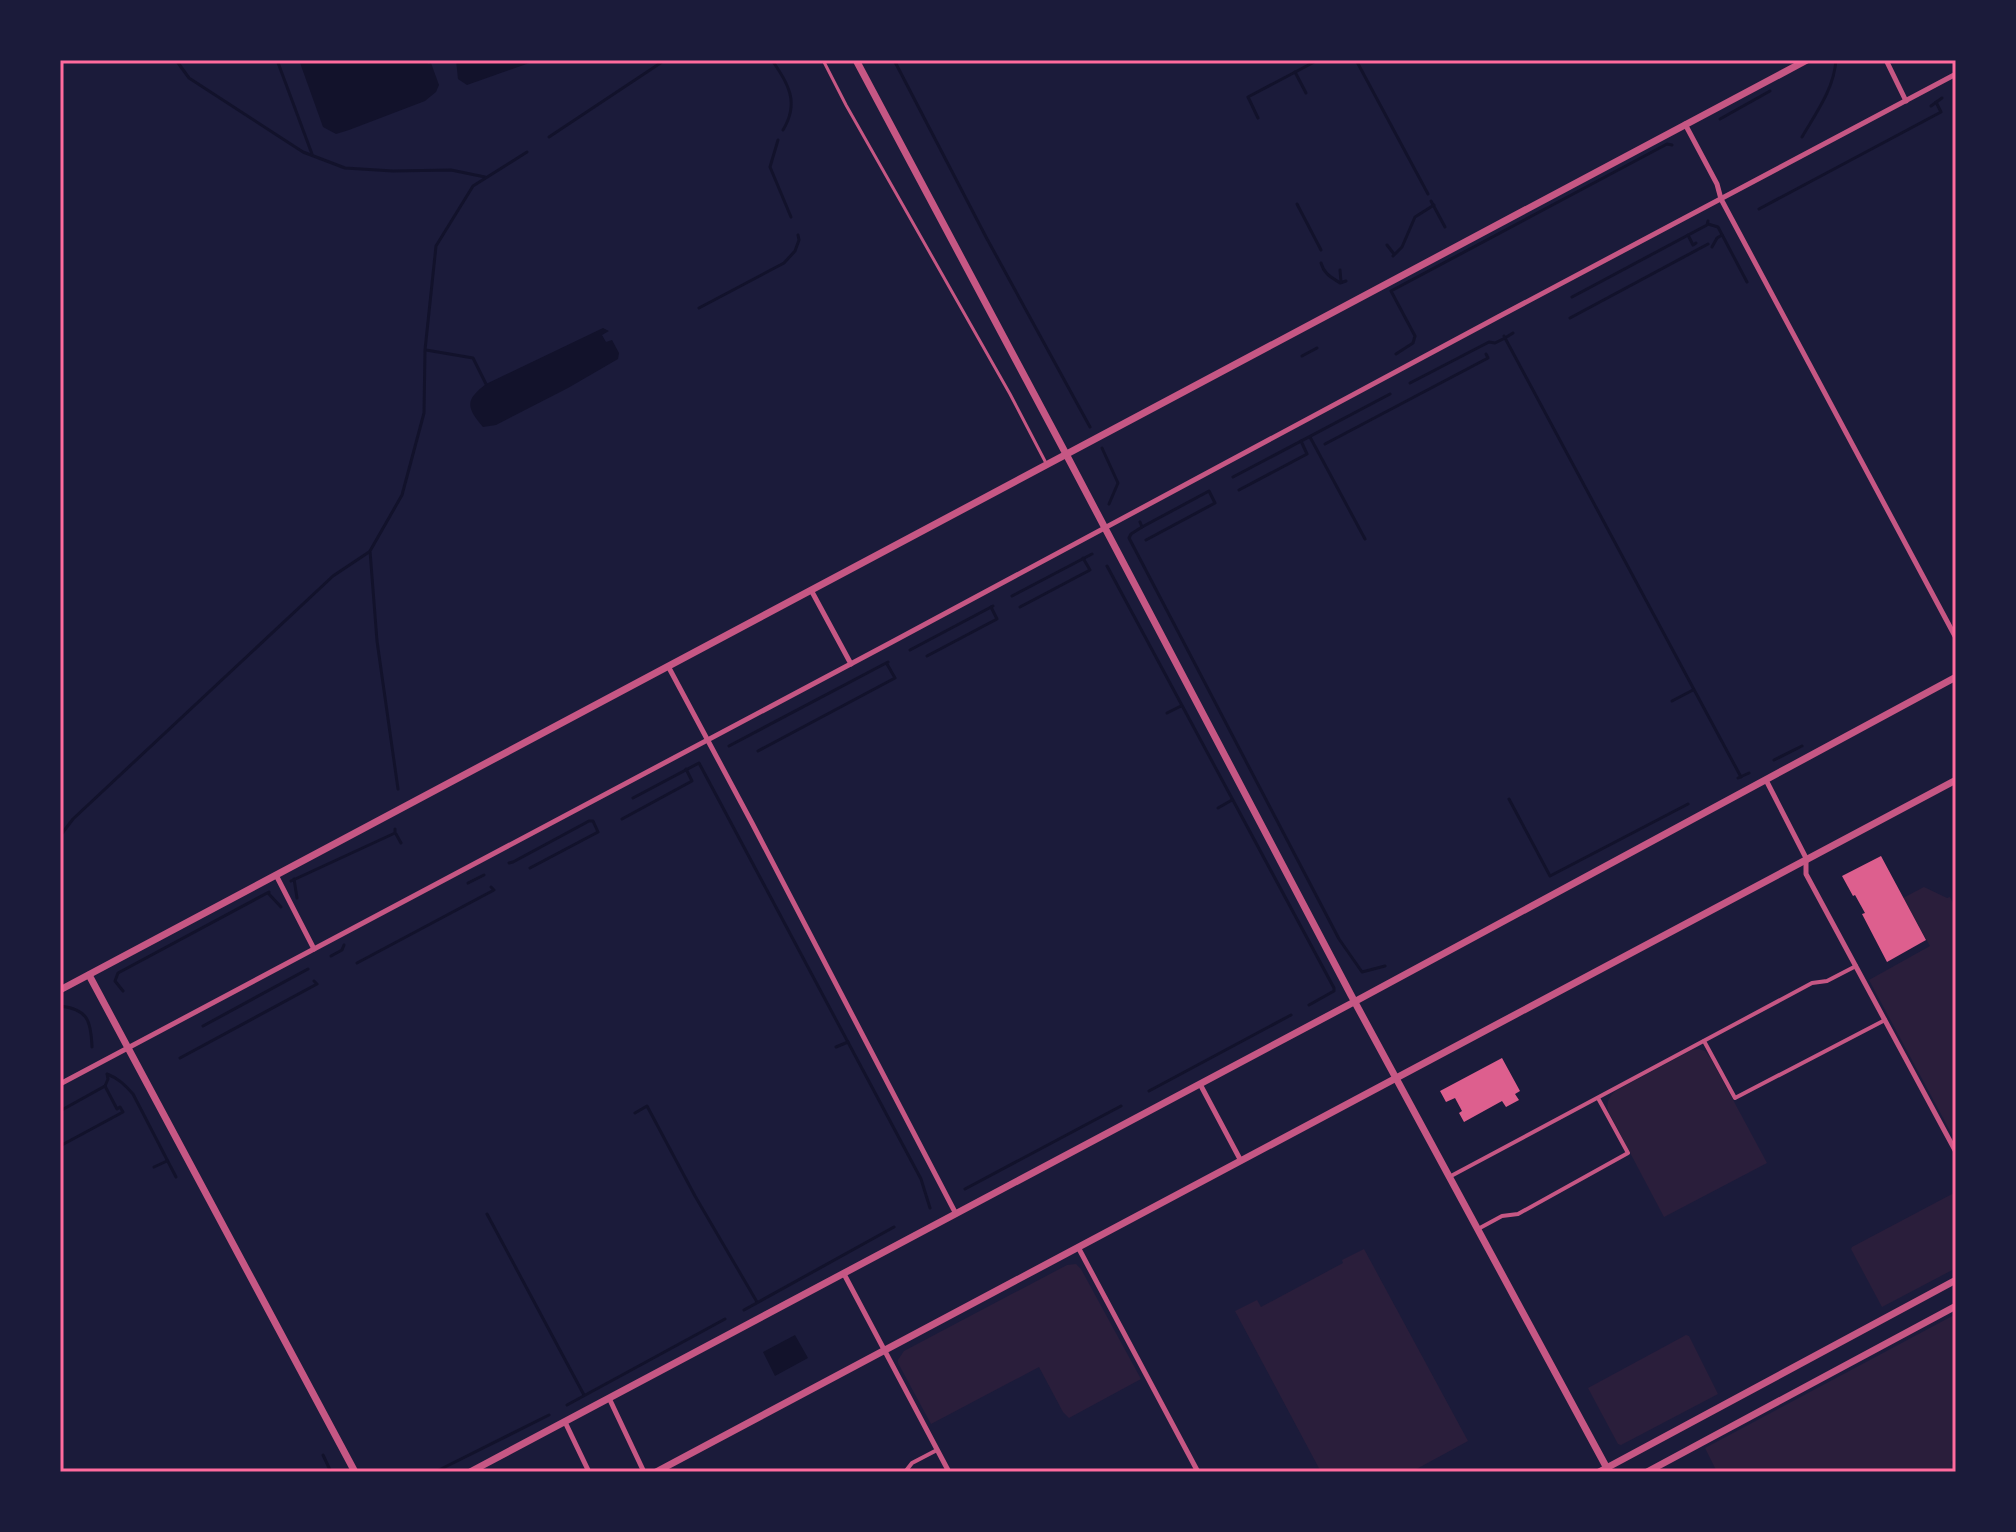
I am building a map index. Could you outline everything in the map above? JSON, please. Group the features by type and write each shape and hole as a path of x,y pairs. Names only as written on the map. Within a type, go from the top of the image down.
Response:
{"street":[{"path":"856,60 1605,1471 1956,1280"},
{"path":"60,990 1807,60"},
{"path":"1886,60 1906,101"},
{"path":"60,1084 1956,74"},
{"path":"1685,124 1717,184 1721,199 1956,638"},
{"path":"811,590 851,664"},
{"path":"668,666 956,1214"},
{"path":"470,1472 1354,1002 1956,677"},
{"path":"1766,780 1806,858 1806,874 1956,1152"},
{"path":"656,1472 1956,780"},
{"path":"276,875 314,949"},
{"path":"1450,1176 1812,983 1827,981 1856,966"},
{"path":"89,975 355,1472"},
{"path":"1704,1041 1735,1098 1885,1020"},
{"path":"1200,1084 1241,1161"},
{"path":"1478,1229 1502,1216 1518,1214 1628,1153 1598,1098"},
{"path":"1078,1247 1198,1472"},
{"path":"844,1274 949,1472"},
{"path":"1647,1472 1956,1306"},
{"path":"609,1398 644,1472"},
{"path":"565,1422 589,1472"},
{"path":"905,1472 912,1463 937,1450"}],"lane":[{"path":"823,60 1047,465"}],"shaded area":[{"path":"299,60 426,60 428,64 431,63 439,85 425,101 336,134 323,127"},
{"path":"456,60 538,60 467,85 458,79"},
{"path":"603,328 609,331 602,335 606,342 612,340 619,353 618,359 496,425 483,427 477,420 471,409 471,399 486,384"},
{"path":"1924,887 1950,897 1956,909 1956,1142 1869,980 1930,946 1903,898"},
{"path":"1699,1049 1711,1059 1767,1163 1664,1217 1608,1111 1608,1102 1617,1090"},
{"path":"1954,1193 1956,1268 1882,1307 1852,1247"},
{"path":"1364,1249 1468,1441 1411,1472 1321,1472 1235,1311 1257,1300 1261,1307"},
{"path":"1076,1264 1141,1379 1069,1418 1039,1367 931,1424 898,1363 904,1351 1067,1265"},
{"path":"1956,1314 1956,1459 1951,1462 1956,1472 1717,1472 1705,1448"},
{"path":"795,1335 808,1358 775,1376 763,1352"},
{"path":"1686,1335 1718,1394 1618,1444 1588,1388"}],"building":[{"path":"1881,856 1926,940 1887,962 1862,914 1865,913 1842,876"},
{"path":"1502,1058 1520,1091 1515,1094 1519,1100 1506,1107 1502,1101 1464,1122 1455,1098 1446,1102 1440,1091"}],"waterway":[{"path":"176,60 189,78 303,152 345,168 451,170 485,177"},
{"path":"277,60 312,154"},
{"path":"549,137 665,60"},
{"path":"772,60 790,94 791,111 783,130"},
{"path":"894,60 1090,427"},
{"path":"1258,118 1248,97 1318,60"},
{"path":"1356,60 1428,194"},
{"path":"1802,137 1828,91 1836,60"},
{"path":"1295,72 1306,93"},
{"path":"1720,119 1770,91"},
{"path":"1931,106 1942,98"},
{"path":"1759,209 1941,112 1936,102"},
{"path":"778,140 770,167 791,217"},
{"path":"1396,354 1413,343 1415,336 1391,291 1667,144 1672,145"},
{"path":"398,789 377,641 370,551 402,495 424,413 425,350 436,246 473,186 527,152"},
{"path":"1431,201 1445,227"},
{"path":"1297,204 1321,250"},
{"path":"1393,256 1402,247 1415,217 1434,205"},
{"path":"1572,297 1707,225 1708,221"},
{"path":"1708,224 1718,227 1747,282"},
{"path":"699,308 784,263 795,251 798,235"},
{"path":"1688,235 1693,245 1696,243"},
{"path":"1712,247 1722,235"},
{"path":"1570,318 1708,244"},
{"path":"1387,245 1394,254"},
{"path":"1321,263 1331,277 1340,283 1346,281"},
{"path":"1340,270 1341,282"},
{"path":"1513,333 1505,338 1741,777"},
{"path":"1410,383 1504,336"},
{"path":"1302,356 1317,348"},
{"path":"426,350 473,358 486,384"},
{"path":"1325,444 1488,358 1486,354"},
{"path":"1233,477 1390,394"},
{"path":"1310,437 1365,539"},
{"path":"1239,490 1307,454 1301,441"},
{"path":"1102,448 1118,483 1109,504"},
{"path":"1140,522 1142,527 1209,491 1215,503 1146,540"},
{"path":"1142,527 1129,538 1339,939 1362,972 1385,966"},
{"path":"60,836 73,819 333,576 369,552"},
{"path":"1012,596 1092,554"},
{"path":"1020,607 1090,570 1083,558"},
{"path":"1107,566 1334,988 1334,991 1309,1005"},
{"path":"910,650 993,606"},
{"path":"927,656 997,619 991,607"},
{"path":"729,746 888,662"},
{"path":"758,751 895,678 887,664"},
{"path":"1672,701 1693,690"},
{"path":"1167,713 1181,706"},
{"path":"1774,760 1802,746"},
{"path":"633,798 699,763 921,1179 930,1208"},
{"path":"622,819 692,781 686,769"},
{"path":"1738,778 1749,773"},
{"path":"1509,799 1550,876 1688,804"},
{"path":"1218,808 1232,800"},
{"path":"509,863 593,821 598,832 530,868"},
{"path":"291,881 395,833 395,829"},
{"path":"396,834 401,843"},
{"path":"468,883 484,875"},
{"path":"294,879 297,898"},
{"path":"357,963 494,890 491,887"},
{"path":"123,991 115,981 118,973 269,892"},
{"path":"268,893 281,907"},
{"path":"331,956 342,950 344,945"},
{"path":"203,1026 308,969"},
{"path":"180,1058 317,984 314,981"},
{"path":"60,1006 77,1010 86,1018 91,1030 92,1047"},
{"path":"1149,1091 1291,1015"},
{"path":"836,1047 848,1042"},
{"path":"60,1111 105,1086 107,1074 115,1078 133,1094 176,1177"},
{"path":"60,1146 123,1112 120,1107 117,1109 105,1086"},
{"path":"635,1113 647,1106 757,1302"},
{"path":"965,1189 1121,1106"},
{"path":"154,1167 167,1161"},
{"path":"487,1214 584,1395"},
{"path":"744,1310 894,1227"},
{"path":"567,1405 725,1319"},
{"path":"435,1472 549,1415"},
{"path":"323,1455 331,1472"}]}
